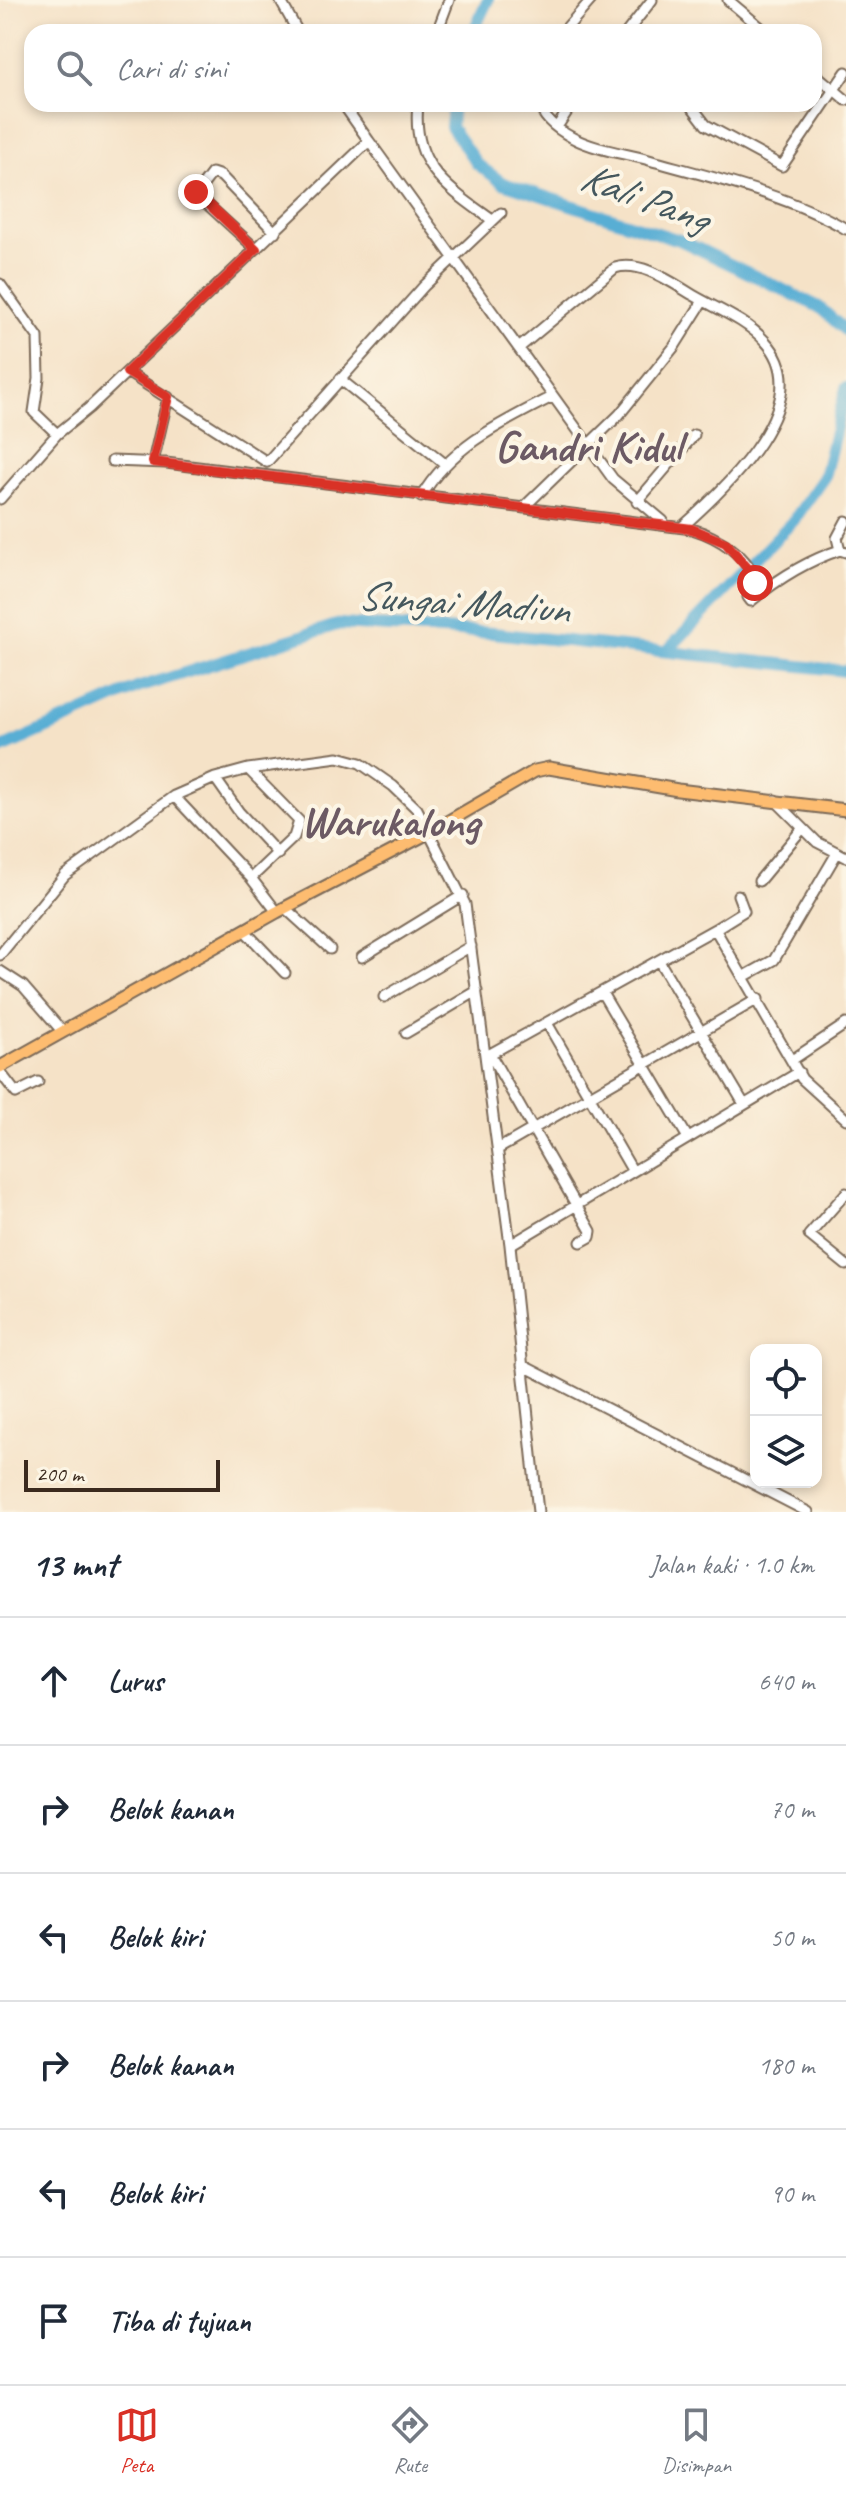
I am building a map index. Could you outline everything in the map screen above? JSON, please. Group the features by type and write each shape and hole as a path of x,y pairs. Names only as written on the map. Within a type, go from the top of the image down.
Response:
{"main road":[{"path":"0,1069 244,930 430,832 518,779 549,768 678,790 846,810"}],"street":[{"path":"440,24 449,0"},
{"path":"570,24 591,0"},
{"path":"633,24 652,0"},
{"path":"284,2 294,24"},
{"path":"735,2 758,24"},
{"path":"822,108 846,72"},
{"path":"822,80 846,100"},
{"path":"349,112 613,479 665,523"},
{"path":"127,372 267,462 453,258 497,217 448,188 431,169 416,122 417,112"},
{"path":"542,112 557,127 585,143 741,188 826,217 846,229"},
{"path":"557,127 567,112"},
{"path":"696,112 706,125 782,166 819,112"},
{"path":"0,499 57,434 127,372 369,141"},
{"path":"256,249 196,194 212,173 221,176 275,232"},
{"path":"520,347 615,268 624,265 659,276 741,321 766,341 778,360 783,379 782,399 769,428 716,497 682,527"},
{"path":"0,284 35,329 39,356 34,412 57,434"},
{"path":"523,508 588,446 652,376 703,301"},
{"path":"340,379 445,464"},
{"path":"153,462 168,397"},
{"path":"421,497 445,464 475,439 552,397"},
{"path":"637,502 694,435"},
{"path":"112,461 153,462 421,497 665,523 726,543 754,576 755,583 748,597 751,601 766,586 811,559 843,551 837,538 846,521"},
{"path":"0,955 65,875 174,796 215,778 248,769 328,757 348,759 393,786 417,809 463,895 488,1054 538,1512"},
{"path":"248,769 297,816 296,832 278,854 251,878"},
{"path":"215,778 239,812 278,854"},
{"path":"174,796 281,910 330,949"},
{"path":"745,976 774,960 842,855 802,829 775,800"},
{"path":"759,881 802,829"},
{"path":"362,957 463,895"},
{"path":"488,1054 744,911 738,895"},
{"path":"715,929 799,1072 819,1097 846,1119"},
{"path":"244,930 285,973"},
{"path":"384,997 471,946"},
{"path":"659,961 744,1104"},
{"path":"0,971 23,986 62,1031"},
{"path":"406,1033 477,991"},
{"path":"602,993 688,1138"},
{"path":"498,1149 590,1099 758,999"},
{"path":"547,1023 632,1170"},
{"path":"792,1060 846,1024"},
{"path":"488,1054 591,1231 590,1237 581,1242"},
{"path":"0,1069 16,1093 38,1082"},
{"path":"510,1245 799,1072"},
{"path":"846,1193 809,1235 846,1265"},
{"path":"522,1365 808,1512"}],"waterway":[{"name":"Kali Pang","path":"477,24 488,0"},
{"name":"Kali Pang","path":"452,112 451,127 477,164 503,183 682,241 819,307 846,331"},
{"name":"Kali Pang","path":"667,651 794,520 824,477 846,388"},
{"name":"Sungai Madiun","path":"0,749 137,688 340,624 493,633 846,671"}],"district":[{"name":"Gandri Kidul","path":"588,446"},
{"name":"Warukalong","path":"390,821"}],"route":[{"path":"196,192 256,249 127,372 168,397 153,462 421,497 665,523 702,532 726,543 754,576 755,583"}]}
